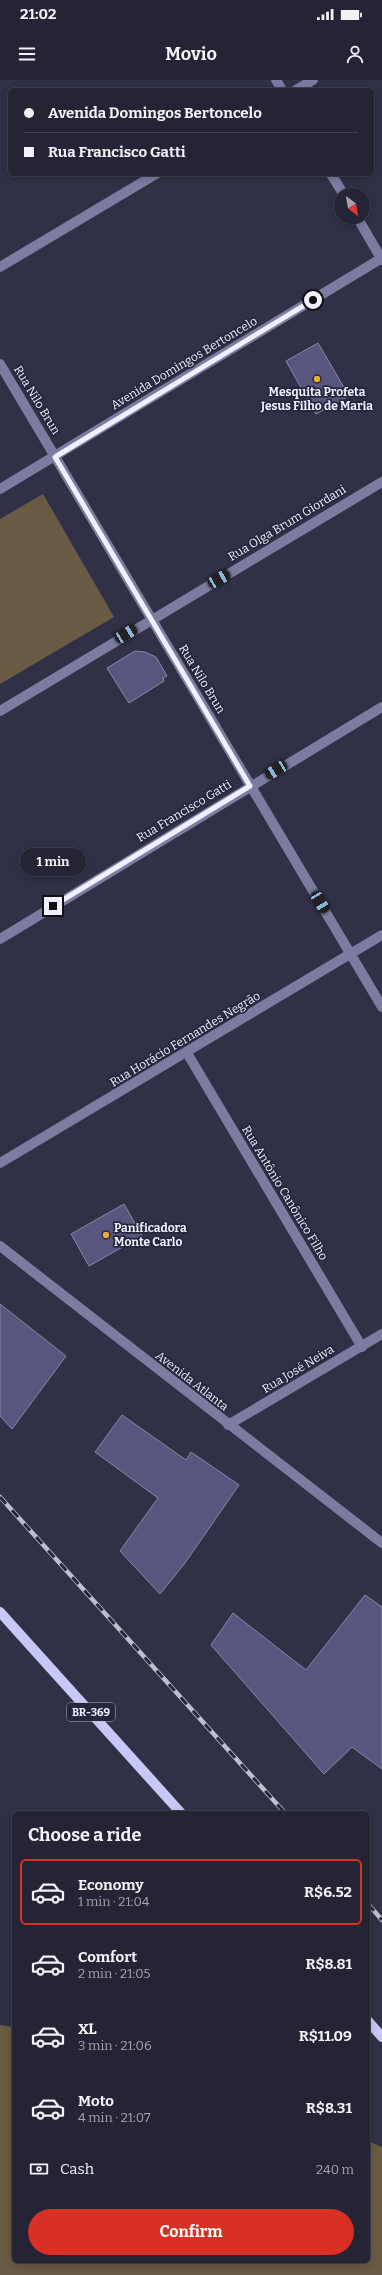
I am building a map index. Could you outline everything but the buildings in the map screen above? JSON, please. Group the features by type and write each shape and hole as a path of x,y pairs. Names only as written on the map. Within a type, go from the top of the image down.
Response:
{"main road":[{"name":"BR-369","path":"0,1612 179,1811"},
{"path":"370,2023 382,2037"}],"street":[{"path":"299,88 313,80"},
{"path":"0,267 153,176"},
{"path":"332,176 340,188"},
{"path":"361,224 382,259"},
{"name":"Avenida Domingos Bertoncelo","path":"0,490 382,259"},
{"name":"Rua Nilo Brun","path":"0,364 382,1007"},
{"name":"Rua Olga Brum Giordani","path":"0,711 151,619 382,482"},
{"name":"Rua Francisco Gatti","path":"0,938 382,706"},
{"name":"Rua Horácio Fernandes Negrão","path":"0,1163 382,936"},
{"name":"Rua Antônio Canônico Filho","path":"186,1053 362,1347"},
{"name":"Avenida Atlanta","path":"0,1246 228,1425 382,1543"},
{"name":"Rua José Neiva","path":"228,1425 382,1334"},
{"path":"369,1534 382,1534"}],"shaded area":[{"path":"43,494 114,617 0,684 0,519"},
{"path":"0,2025 12,2027 12,2263 370,2263 370,2142 382,2147 382,2275 0,2275"}],"railway":[{"path":"0,1497 283,1811"},
{"path":"370,1906 382,1920"}],"place":[{"name":"Mesquita Profeta Jesus Filho de Maria","path":"317,379"},
{"name":"Panificadora Monte Carlo","path":"106,1235"}],"route":[{"path":"53,906 250,786 55,457 313,300"}]}
